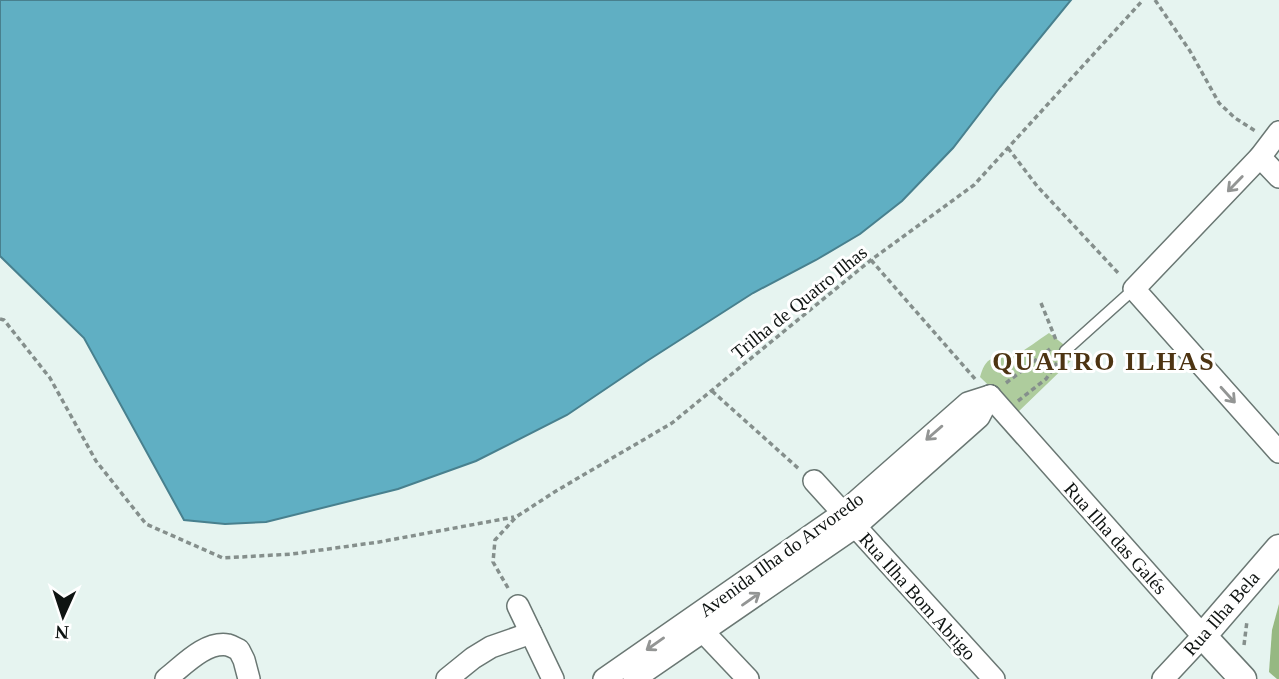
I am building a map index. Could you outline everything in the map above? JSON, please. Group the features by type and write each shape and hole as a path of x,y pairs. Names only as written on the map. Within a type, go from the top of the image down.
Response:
{"street":[{"path":"1279,132 1261,157 1134,289 1279,452"},
{"path":"1261,157 1279,177"},
{"name":"Rua Ilha das Galés","path":"990,396 1243,679"},
{"name":"Avenida Ilha do Arvoredo","path":"604,679 698,625 849,520 968,403 990,396"},
{"name":"Rua Ilha Bom Abrigo","path":"814,481 994,679"},
{"name":"Rua Ilha Bela","path":"1163,679 1279,548"},
{"path":"518,606 553,679"},
{"path":"698,625 748,679"},
{"name":"Avenida Ilha do Arvoredo","path":"634,679 698,625"},
{"path":"447,679 491,647 531,632"},
{"path":"166,679 213,645 228,645 239,650 248,679"}],"lane":[{"path":"1065,351 1134,289"}],"path":[{"name":"Trilha de Quatro Ilhas","path":"518,606 493,562 495,540 516,517 672,423 871,260 974,185 1143,0"},
{"path":"1155,0 1190,51 1219,103 1235,118 1257,131 1262,141 1261,157"},
{"path":"1008,148 1037,186 1134,289"},
{"path":"871,260 990,396"},
{"path":"1004,413 1046,379 1065,351 1057,343 1041,303"},
{"path":"0,319 4,320 50,378 96,461 146,524 223,558 329,549 516,517"},
{"path":"712,391 814,481"},
{"path":"1243,649 1249,615"}],"green space":[{"path":"1049,333 1077,355 1017,413 980,377 983,369 993,358 1015,355"},
{"path":"1279,604 1277,679 1269,672 1272,630"}],"water":[{"path":"0,0 1071,0 953,148 902,201 860,234 753,293 567,415 476,461 398,489 266,522 225,524 184,520 84,338 0,256"}],"district":[{"name":"QUATRO ILHAS","path":"1104,361"}]}
